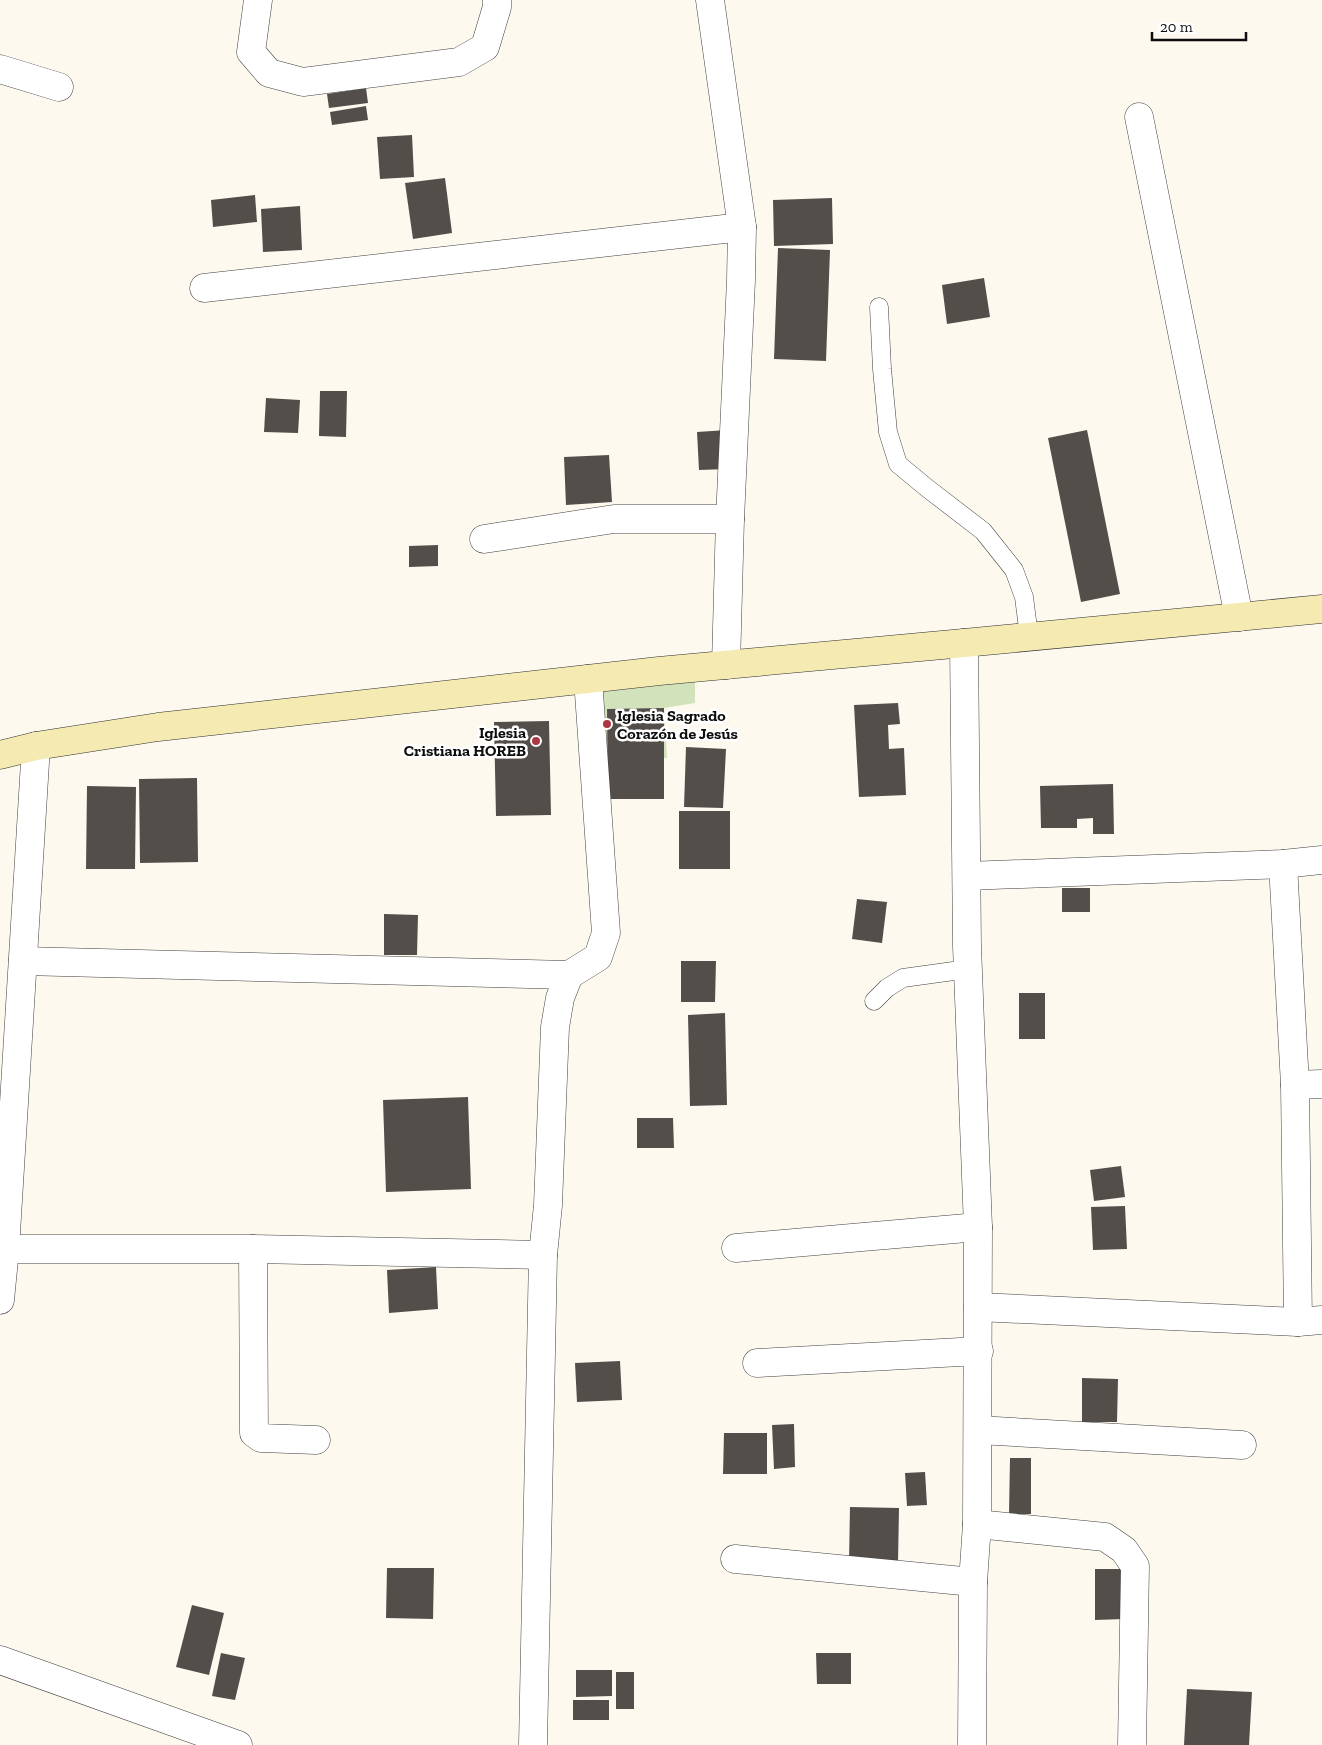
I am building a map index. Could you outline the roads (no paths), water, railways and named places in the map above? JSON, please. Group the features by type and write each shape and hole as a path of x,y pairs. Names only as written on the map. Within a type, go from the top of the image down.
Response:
{"street":[{"path":"258,0 251,52 269,73 303,82 459,62 485,47 497,7 497,0"},
{"path":"710,0 742,227 726,665"},
{"path":"0,69 59,87"},
{"path":"1139,116 1239,617"},
{"path":"204,288 742,227"},
{"path":"484,539 614,519 730,519"},
{"path":"0,755 36,746 158,727 660,670 1322,609"},
{"path":"964,643 968,969 978,1228 979,1351 977,1524 973,1582 972,1745"},
{"path":"22,961 569,975 598,958 606,933 588,679"},
{"path":"0,1300 5,1249 36,746"},
{"path":"967,876 1283,864 1322,860"},
{"path":"978,1307 1310,1321 1283,864"},
{"path":"533,1745 544,1255 548,1205 555,1027 560,998 569,975"},
{"path":"1295,1085 1322,1084"},
{"path":"736,1248 978,1228"},
{"path":"5,1249 253,1249 544,1255"},
{"path":"253,1249 254,1433 261,1438 316,1440"},
{"path":"757,1364 979,1351"},
{"path":"978,1430 1242,1444"},
{"path":"977,1524 1105,1537 1124,1550 1135,1566 1132,1745"},
{"path":"735,1559 973,1582"},
{"path":"0,1660 238,1745"}],"lane":[{"path":"879,307 888,432 898,464 983,531 1014,570 1024,597 1029,636"},
{"path":"874,1001 886,988 903,978 968,969"}],"place":[{"name":"Iglesia Sagrado Corazón de Jesús","path":"607,724"},
{"name":"Iglesia Cristiana HOREB","path":"536,741"}]}
